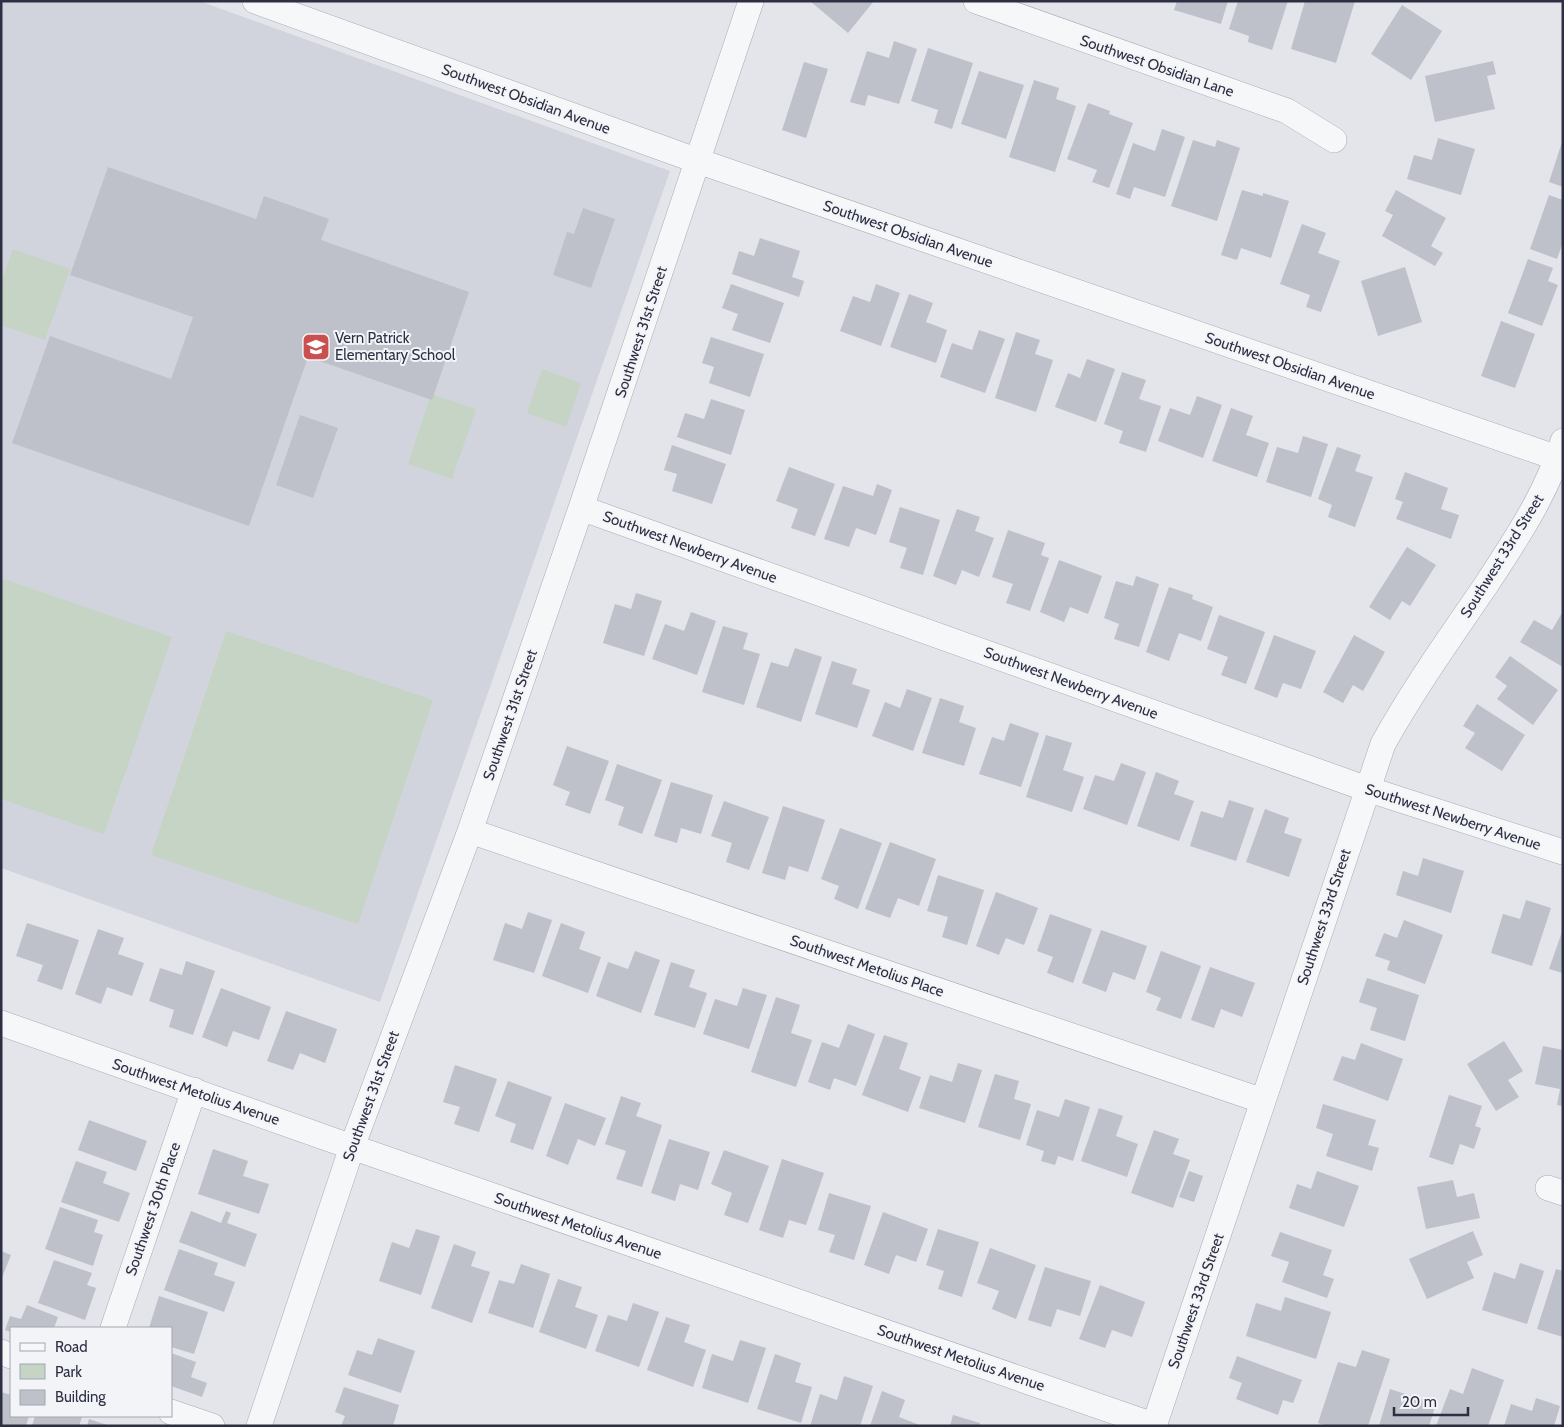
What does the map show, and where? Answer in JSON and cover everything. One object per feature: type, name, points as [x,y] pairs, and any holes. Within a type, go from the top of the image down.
[{"type":"street","name":"Southwest Obsidian Avenue","points":[[255,1],[698,161],[1561,453]]},
{"type":"street","name":"Southwest 31st Street","points":[[259,1426],[352,1147],[470,831],[582,508],[751,1]]},
{"type":"street","name":"Southwest Obsidian Lane","points":[[976,1],[1287,111],[1334,140]]},
{"type":"street","name":"Southwest 33rd Street","points":[[1155,1425],[1383,744],[1402,709],[1514,542],[1538,501],[1561,453]]},
{"type":"street","name":"Southwest Newberry Avenue","points":[[582,508],[1367,789],[1563,852]]},
{"type":"street","name":"Southwest Metolius Place","points":[[470,831],[1263,1101]]},
{"type":"street","name":"Southwest Metolius Avenue","points":[[1,1023],[352,1147],[1155,1425]]},
{"type":"street","name":"Southwest 30th Place","points":[[113,1327],[194,1090]]},
{"type":"street","points":[[172,1412],[212,1426]]},
{"type":"shaded area","points":[[1,1],[199,1],[670,171],[380,1002],[1,868]]},
{"type":"green space","points":[[13,249],[70,269],[45,340],[1,325],[1,282]]},
{"type":"green space","points":[[542,369],[581,383],[566,427],[527,413]]},
{"type":"green space","points":[[431,394],[476,409],[452,479],[408,464]]},
{"type":"green space","points":[[1,578],[172,637],[104,834],[1,799]]},
{"type":"green space","points":[[226,631],[433,700],[358,924],[151,855]]},
{"type":"building","points":[[810,1],[874,1],[848,33]]},
{"type":"building","points":[[1177,1],[1228,1],[1221,24],[1174,10]]},
{"type":"building","points":[[1238,1],[1288,1],[1272,50],[1248,42],[1249,36],[1229,29]]},
{"type":"building","points":[[1305,1],[1355,1],[1336,63],[1291,49]]},
{"type":"building","points":[[1402,5],[1442,31],[1411,80],[1371,54]]},
{"type":"building","points":[[894,41],[917,49],[899,104],[868,95],[865,106],[850,102],[867,51],[889,58]]},
{"type":"building","points":[[928,48],[973,63],[952,129],[934,123],[938,110],[911,101]]},
{"type":"building","points":[[1493,61],[1496,74],[1487,76],[1495,109],[1435,122],[1425,76]]},
{"type":"building","points":[[804,62],[828,69],[806,138],[782,130]]},
{"type":"building","points":[[979,71],[1024,85],[1006,139],[961,124]]},
{"type":"building","points":[[1034,80],[1059,88],[1056,99],[1076,106],[1055,172],[1009,157]]},
{"type":"building","points":[[1088,103],[1110,111],[1109,114],[1133,123],[1109,188],[1092,182],[1097,170],[1067,159]]},
{"type":"building","points":[[1162,129],[1185,137],[1165,197],[1134,187],[1130,199],[1116,194],[1133,143],[1155,151]]},
{"type":"building","points":[[1438,138],[1475,149],[1461,195],[1407,179],[1414,155],[1432,160]]},
{"type":"building","points":[[1193,140],[1215,147],[1217,140],[1240,148],[1217,221],[1171,206]]},
{"type":"building","points":[[1563,142],[1563,187],[1549,182]]},
{"type":"building","name":"Vern Patrick Elementary School","points":[[108,167],[256,219],[264,196],[329,219],[321,240],[469,292],[432,400],[308,357],[249,526],[12,443],[50,336],[171,379],[193,317],[70,275]]},
{"type":"building","points":[[1242,190],[1263,196],[1263,193],[1289,201],[1271,258],[1241,248],[1237,260],[1221,255]]},
{"type":"building","points":[[1396,190],[1446,218],[1431,246],[1443,253],[1435,266],[1382,236],[1393,215],[1385,211]]},
{"type":"building","points":[[1549,195],[1563,200],[1563,246],[1557,259],[1530,249]]},
{"type":"building","points":[[583,208],[615,219],[591,288],[553,275],[567,232],[574,234]]},
{"type":"building","points":[[1302,224],[1326,233],[1318,253],[1340,261],[1321,312],[1306,307],[1310,295],[1280,284]]},
{"type":"building","points":[[760,238],[800,251],[792,277],[804,281],[799,297],[732,274],[739,251],[754,256]]},
{"type":"building","points":[[1528,259],[1553,268],[1548,281],[1558,285],[1542,326],[1508,313]]},
{"type":"building","points":[[1405,267],[1422,322],[1378,336],[1361,281]]},
{"type":"building","points":[[731,284],[784,303],[770,343],[732,330],[738,314],[722,308]]},
{"type":"building","points":[[876,284],[900,293],[881,346],[840,331],[853,296],[870,302]]},
{"type":"building","points":[[909,294],[933,303],[926,322],[947,330],[936,363],[890,347]]},
{"type":"building","points":[[1501,321],[1535,334],[1515,388],[1481,376]]},
{"type":"building","points":[[979,330],[1005,339],[985,393],[940,377],[952,343],[972,350]]},
{"type":"building","points":[[1016,332],[1040,340],[1035,354],[1053,360],[1036,412],[995,398]]},
{"type":"building","points":[[711,337],[764,354],[750,397],[709,383],[714,367],[702,363]]},
{"type":"building","points":[[1087,359],[1115,369],[1096,422],[1055,407],[1068,373],[1080,378]]},
{"type":"building","points":[[1122,372],[1146,380],[1139,399],[1161,406],[1146,452],[1119,443],[1123,431],[1104,424]]},
{"type":"building","points":[[1197,396],[1222,405],[1203,458],[1158,441],[1170,408],[1190,415]]},
{"type":"building","points":[[711,399],[745,410],[731,455],[677,437],[685,413],[704,419]]},
{"type":"building","points":[[1231,408],[1253,416],[1246,435],[1269,443],[1257,477],[1212,461]]},
{"type":"building","points":[[300,415],[338,428],[313,498],[276,485]]},
{"type":"building","points":[[1303,436],[1328,444],[1311,497],[1266,482],[1277,447],[1298,453]]},
{"type":"building","points":[[672,445],[726,464],[712,504],[672,491],[677,474],[664,470]]},
{"type":"building","points":[[1337,447],[1361,455],[1355,471],[1373,477],[1355,527],[1328,517],[1332,505],[1318,499]]},
{"type":"building","points":[[789,467],[835,484],[815,536],[791,528],[798,509],[776,501]]},
{"type":"building","points":[[1405,472],[1448,488],[1441,509],[1459,515],[1451,539],[1396,519],[1403,502],[1395,499]]},
{"type":"building","points":[[877,484],[892,490],[876,535],[856,528],[849,547],[824,539],[843,486],[873,496]]},
{"type":"building","points":[[900,507],[940,520],[923,575],[900,568],[907,548],[889,542]]},
{"type":"building","points":[[957,509],[980,517],[975,531],[994,538],[979,577],[962,570],[956,585],[933,576]]},
{"type":"building","points":[[1008,530],[1045,543],[1041,555],[1049,558],[1030,611],[1006,603],[1013,584],[992,577]]},
{"type":"building","points":[[1407,547],[1436,565],[1410,606],[1402,601],[1390,620],[1369,607]]},
{"type":"building","points":[[1059,560],[1102,576],[1088,614],[1070,607],[1064,622],[1040,612]]},
{"type":"building","points":[[1136,576],[1159,584],[1139,647],[1114,639],[1119,624],[1104,618],[1116,581],[1133,586]]},
{"type":"building","points":[[1169,587],[1193,595],[1192,599],[1213,607],[1201,641],[1179,633],[1169,661],[1146,652]]},
{"type":"building","points":[[636,593],[662,601],[644,656],[603,643],[615,604],[631,609]]},
{"type":"building","points":[[1563,611],[1563,667],[1520,642],[1534,620],[1552,630]]},
{"type":"building","points":[[691,612],[716,621],[697,675],[652,659],[665,624],[684,631]]},
{"type":"building","points":[[1219,615],[1265,632],[1246,684],[1221,675],[1228,657],[1207,649]]},
{"type":"building","points":[[723,626],[748,633],[743,649],[760,654],[744,705],[702,692]]},
{"type":"building","points":[[1274,635],[1316,651],[1301,689],[1283,683],[1277,698],[1254,689]]},
{"type":"building","points":[[1354,635],[1385,652],[1363,691],[1353,685],[1343,703],[1323,692]]},
{"type":"building","points":[[795,648],[822,657],[801,722],[756,707],[771,662],[788,667]]},
{"type":"building","points":[[1510,656],[1558,690],[1533,725],[1497,699],[1507,686],[1495,677]]},
{"type":"building","points":[[832,661],[857,669],[852,684],[870,690],[857,728],[815,714]]},
{"type":"building","points":[[907,689],[932,698],[913,751],[872,736],[885,702],[900,708]]},
{"type":"building","points":[[940,698],[964,706],[959,722],[976,728],[964,766],[922,753]]},
{"type":"building","points":[[1477,704],[1525,735],[1502,771],[1465,748],[1475,733],[1463,726]]},
{"type":"building","points":[[1010,723],[1039,733],[1021,787],[979,774],[992,737],[1004,741]]},
{"type":"building","points":[[1046,735],[1072,743],[1063,770],[1084,777],[1072,812],[1026,797]]},
{"type":"building","points":[[567,746],[609,761],[590,814],[565,805],[570,792],[553,785]]},
{"type":"building","points":[[1121,763],[1146,772],[1127,825],[1083,809],[1095,775],[1114,781]]},
{"type":"building","points":[[617,764],[662,780],[642,834],[618,825],[624,807],[605,800]]},
{"type":"building","points":[[1156,772],[1179,781],[1174,794],[1194,801],[1179,841],[1137,826]]},
{"type":"building","points":[[671,782],[713,795],[701,834],[681,828],[677,843],[654,836]]},
{"type":"building","points":[[1229,800],[1254,808],[1236,861],[1190,846],[1201,811],[1223,818]]},
{"type":"building","points":[[724,801],[769,817],[749,870],[726,862],[732,843],[711,836]]},
{"type":"building","points":[[783,806],[825,820],[808,872],[789,866],[785,880],[762,873]]},
{"type":"building","points":[[1265,809],[1289,818],[1284,833],[1302,839],[1289,877],[1246,862]]},
{"type":"building","points":[[840,828],[882,843],[858,909],[834,899],[839,886],[821,879]]},
{"type":"building","points":[[890,842],[936,859],[919,906],[898,898],[890,918],[865,909]]},
{"type":"building","points":[[1423,858],[1464,871],[1451,913],[1396,895],[1403,871],[1418,876]]},
{"type":"building","points":[[938,875],[984,890],[967,945],[942,937],[948,917],[927,911]]},
{"type":"building","points":[[996,892],[1038,908],[1024,945],[1006,938],[999,955],[976,946]]},
{"type":"building","points":[[1526,900],[1551,908],[1532,966],[1491,953],[1503,914],[1520,919]]},
{"type":"building","points":[[528,912],[552,920],[534,973],[493,960],[505,923],[522,929]]},
{"type":"building","points":[[1050,914],[1092,929],[1073,983],[1047,973],[1053,957],[1037,951]]},
{"type":"building","points":[[1404,920],[1443,935],[1425,984],[1387,970],[1390,961],[1375,956],[1384,933],[1397,938]]},
{"type":"building","points":[[27,923],[79,940],[62,990],[37,981],[43,965],[16,956]]},
{"type":"building","points":[[561,923],[585,932],[579,949],[601,957],[588,993],[542,976]]},
{"type":"building","points":[[98,929],[124,938],[118,954],[144,963],[132,996],[107,987],[101,1004],[75,994]]},
{"type":"building","points":[[1563,929],[1563,973],[1549,969]]},
{"type":"building","points":[[1101,930],[1147,946],[1135,980],[1113,972],[1106,992],[1082,983]]},
{"type":"building","points":[[635,951],[660,960],[641,1013],[596,996],[608,962],[628,969]]},
{"type":"building","points":[[1161,951],[1201,966],[1181,1019],[1156,1010],[1161,998],[1146,992]]},
{"type":"building","points":[[186,961],[215,971],[193,1035],[169,1027],[174,1010],[149,1001],[160,968],[182,975]]},
{"type":"building","points":[[671,962],[695,970],[689,987],[707,993],[695,1028],[654,1015]]},
{"type":"building","points":[[1210,967],[1255,983],[1242,1017],[1221,1009],[1214,1028],[1191,1020]]},
{"type":"building","points":[[1367,978],[1419,995],[1405,1041],[1370,1030],[1377,1008],[1359,1002]]},
{"type":"building","points":[[221,988],[271,1007],[259,1040],[233,1031],[227,1047],[202,1037]]},
{"type":"building","points":[[743,988],[767,995],[749,1049],[703,1034],[715,999],[737,1006]]},
{"type":"building","points":[[776,997],[800,1005],[791,1033],[812,1040],[796,1087],[751,1072]]},
{"type":"building","points":[[286,1011],[337,1029],[325,1063],[300,1053],[293,1070],[267,1061]]},
{"type":"building","points":[[848,1024],[875,1034],[856,1086],[834,1078],[830,1090],[808,1082],[822,1042],[839,1048]]},
{"type":"building","points":[[884,1035],[908,1043],[899,1069],[921,1077],[908,1112],[862,1095]]},
{"type":"building","points":[[1504,1041],[1523,1071],[1508,1080],[1519,1097],[1496,1111],[1467,1064]]},
{"type":"building","points":[[1361,1043],[1403,1059],[1388,1101],[1333,1080],[1342,1056],[1355,1060]]},
{"type":"building","points":[[1543,1046],[1563,1050],[1563,1106],[1557,1105],[1560,1089],[1535,1084]]},
{"type":"building","points":[[958,1063],[982,1070],[965,1123],[919,1108],[930,1075],[952,1082]]},
{"type":"building","points":[[455,1065],[497,1079],[479,1132],[454,1124],[460,1107],[443,1102]]},
{"type":"building","points":[[995,1074],[1019,1081],[1014,1099],[1031,1104],[1020,1140],[978,1127]]},
{"type":"building","points":[[508,1081],[552,1097],[533,1150],[510,1142],[516,1124],[495,1116]]},
{"type":"building","points":[[1449,1095],[1482,1106],[1475,1126],[1481,1128],[1474,1149],[1460,1144],[1453,1165],[1429,1157]]},
{"type":"building","points":[[621,1096],[641,1103],[636,1116],[662,1125],[642,1187],[616,1179],[626,1151],[605,1144]]},
{"type":"building","points":[[1065,1099],[1090,1107],[1073,1161],[1058,1156],[1055,1165],[1041,1161],[1044,1151],[1026,1145],[1037,1110],[1059,1117]]},
{"type":"building","points":[[565,1103],[606,1118],[595,1146],[578,1139],[568,1165],[546,1156]]},
{"type":"building","points":[[1323,1104],[1376,1120],[1368,1145],[1379,1148],[1372,1171],[1326,1156],[1333,1134],[1316,1128]]},
{"type":"building","points":[[1099,1108],[1123,1116],[1116,1136],[1138,1144],[1127,1177],[1081,1161]]},
{"type":"building","points":[[89,1120],[147,1141],[136,1171],[78,1150]]},
{"type":"building","points":[[1154,1130],[1179,1139],[1173,1154],[1190,1160],[1173,1208],[1131,1193]]},
{"type":"building","points":[[669,1139],[710,1152],[698,1190],[680,1184],[675,1201],[651,1193]]},
{"type":"building","points":[[213,1149],[248,1161],[243,1176],[269,1184],[259,1214],[198,1194]]},
{"type":"building","points":[[724,1150],[769,1166],[748,1223],[724,1215],[732,1193],[711,1184]]},
{"type":"building","points":[[782,1159],[824,1173],[806,1225],[789,1220],[783,1238],[759,1230]]},
{"type":"building","points":[[76,1161],[107,1172],[103,1183],[130,1193],[119,1222],[61,1202]]},
{"type":"building","points":[[1189,1171],[1203,1176],[1194,1202],[1179,1197]]},
{"type":"building","points":[[1317,1171],[1359,1186],[1344,1227],[1289,1208],[1297,1184],[1311,1189]]},
{"type":"building","points":[[1453,1180],[1457,1197],[1474,1193],[1480,1218],[1426,1229],[1417,1187]]},
{"type":"building","points":[[829,1193],[871,1206],[854,1260],[829,1252],[835,1235],[818,1230]]},
{"type":"building","points":[[60,1207],[98,1220],[94,1232],[103,1235],[93,1266],[45,1249]]},
{"type":"building","points":[[191,1211],[221,1223],[226,1211],[231,1213],[227,1223],[257,1234],[245,1267],[179,1242]]},
{"type":"building","points":[[883,1212],[928,1229],[916,1262],[896,1255],[889,1274],[864,1265]]},
{"type":"building","points":[[416,1229],[440,1236],[421,1295],[379,1281],[392,1242],[409,1248]]},
{"type":"building","points":[[938,1229],[979,1242],[962,1297],[938,1289],[944,1271],[926,1265]]},
{"type":"building","points":[[1473,1231],[1483,1255],[1467,1262],[1474,1278],[1427,1299],[1409,1259]]},
{"type":"building","points":[[1280,1232],[1332,1250],[1323,1275],[1334,1279],[1327,1298],[1282,1282],[1289,1262],[1271,1256]]},
{"type":"building","points":[[454,1244],[476,1252],[471,1266],[490,1272],[472,1323],[431,1308]]},
{"type":"building","points":[[990,1248],[1036,1265],[1016,1319],[992,1309],[999,1291],[977,1283]]},
{"type":"building","points":[[179,1249],[218,1263],[214,1275],[235,1282],[224,1312],[164,1290]]},
{"type":"building","points":[[1,1251],[11,1255],[1,1280]]},
{"type":"building","points":[[54,1260],[92,1273],[87,1285],[96,1288],[85,1320],[38,1303]]},
{"type":"building","points":[[1520,1263],[1544,1271],[1527,1324],[1482,1310],[1494,1272],[1515,1279]]},
{"type":"building","points":[[521,1264],[550,1274],[533,1328],[488,1313],[499,1280],[514,1284]]},
{"type":"building","points":[[1045,1267],[1091,1281],[1080,1316],[1057,1309],[1051,1327],[1028,1320]]},
{"type":"building","points":[[1556,1269],[1563,1271],[1563,1337],[1537,1329]]},
{"type":"building","points":[[558,1279],[582,1287],[575,1307],[598,1315],[586,1349],[539,1332]]},
{"type":"building","points":[[1100,1285],[1145,1302],[1132,1337],[1112,1330],[1105,1348],[1079,1339]]},
{"type":"building","points":[[159,1296],[208,1312],[194,1354],[172,1347],[172,1327],[149,1327]]},
{"type":"building","points":[[1285,1297],[1331,1312],[1316,1359],[1246,1336],[1256,1303],[1281,1311]]},
{"type":"building","points":[[633,1303],[659,1312],[639,1367],[595,1351],[608,1315],[627,1321]]},
{"type":"building","points":[[27,1305],[58,1317],[54,1327],[10,1327],[10,1332],[5,1330],[10,1316],[21,1319]]},
{"type":"building","points":[[666,1317],[690,1325],[684,1342],[706,1350],[693,1387],[647,1370]]},
{"type":"building","points":[[378,1338],[415,1351],[401,1393],[348,1375],[357,1350],[372,1355]]},
{"type":"building","points":[[740,1340],[766,1348],[748,1403],[702,1388],[712,1354],[733,1361]]},
{"type":"building","points":[[1362,1350],[1390,1359],[1368,1426],[1328,1426],[1318,1423],[1338,1362],[1356,1367]]},
{"type":"building","points":[[172,1353],[196,1362],[191,1377],[207,1383],[202,1397],[172,1386]]},
{"type":"building","points":[[775,1354],[801,1363],[795,1382],[812,1387],[801,1423],[757,1409]]},
{"type":"building","points":[[1237,1356],[1302,1380],[1293,1403],[1283,1400],[1278,1415],[1236,1399],[1242,1383],[1229,1378]]},
{"type":"building","points":[[1472,1368],[1504,1380],[1488,1426],[1436,1426],[1450,1389],[1463,1394]]},
{"type":"building","points":[[844,1376],[873,1386],[860,1426],[810,1426],[820,1394],[837,1400]]},
{"type":"building","points":[[344,1387],[399,1405],[393,1426],[341,1426],[345,1416],[335,1412]]},
{"type":"building","points":[[1390,1389],[1436,1404],[1429,1426],[1379,1426]]},
{"type":"building","points":[[882,1391],[905,1400],[899,1417],[922,1426],[870,1426]]},
{"type":"building","points":[[1,1392],[10,1395],[10,1417],[29,1417],[26,1426],[1,1426]]},
{"type":"building","points":[[1536,1398],[1560,1406],[1554,1426],[1504,1426],[1511,1404],[1532,1411]]},
{"type":"building","points":[[953,1415],[980,1423],[979,1426],[950,1426]]},
{"type":"building","points":[[35,1417],[82,1417],[79,1426],[32,1426]]},
{"type":"building","points":[[89,1419],[107,1425],[87,1426]]},
{"type":"place","name":"Vern Patrick Elementary School","points":[[316,347]]}]
